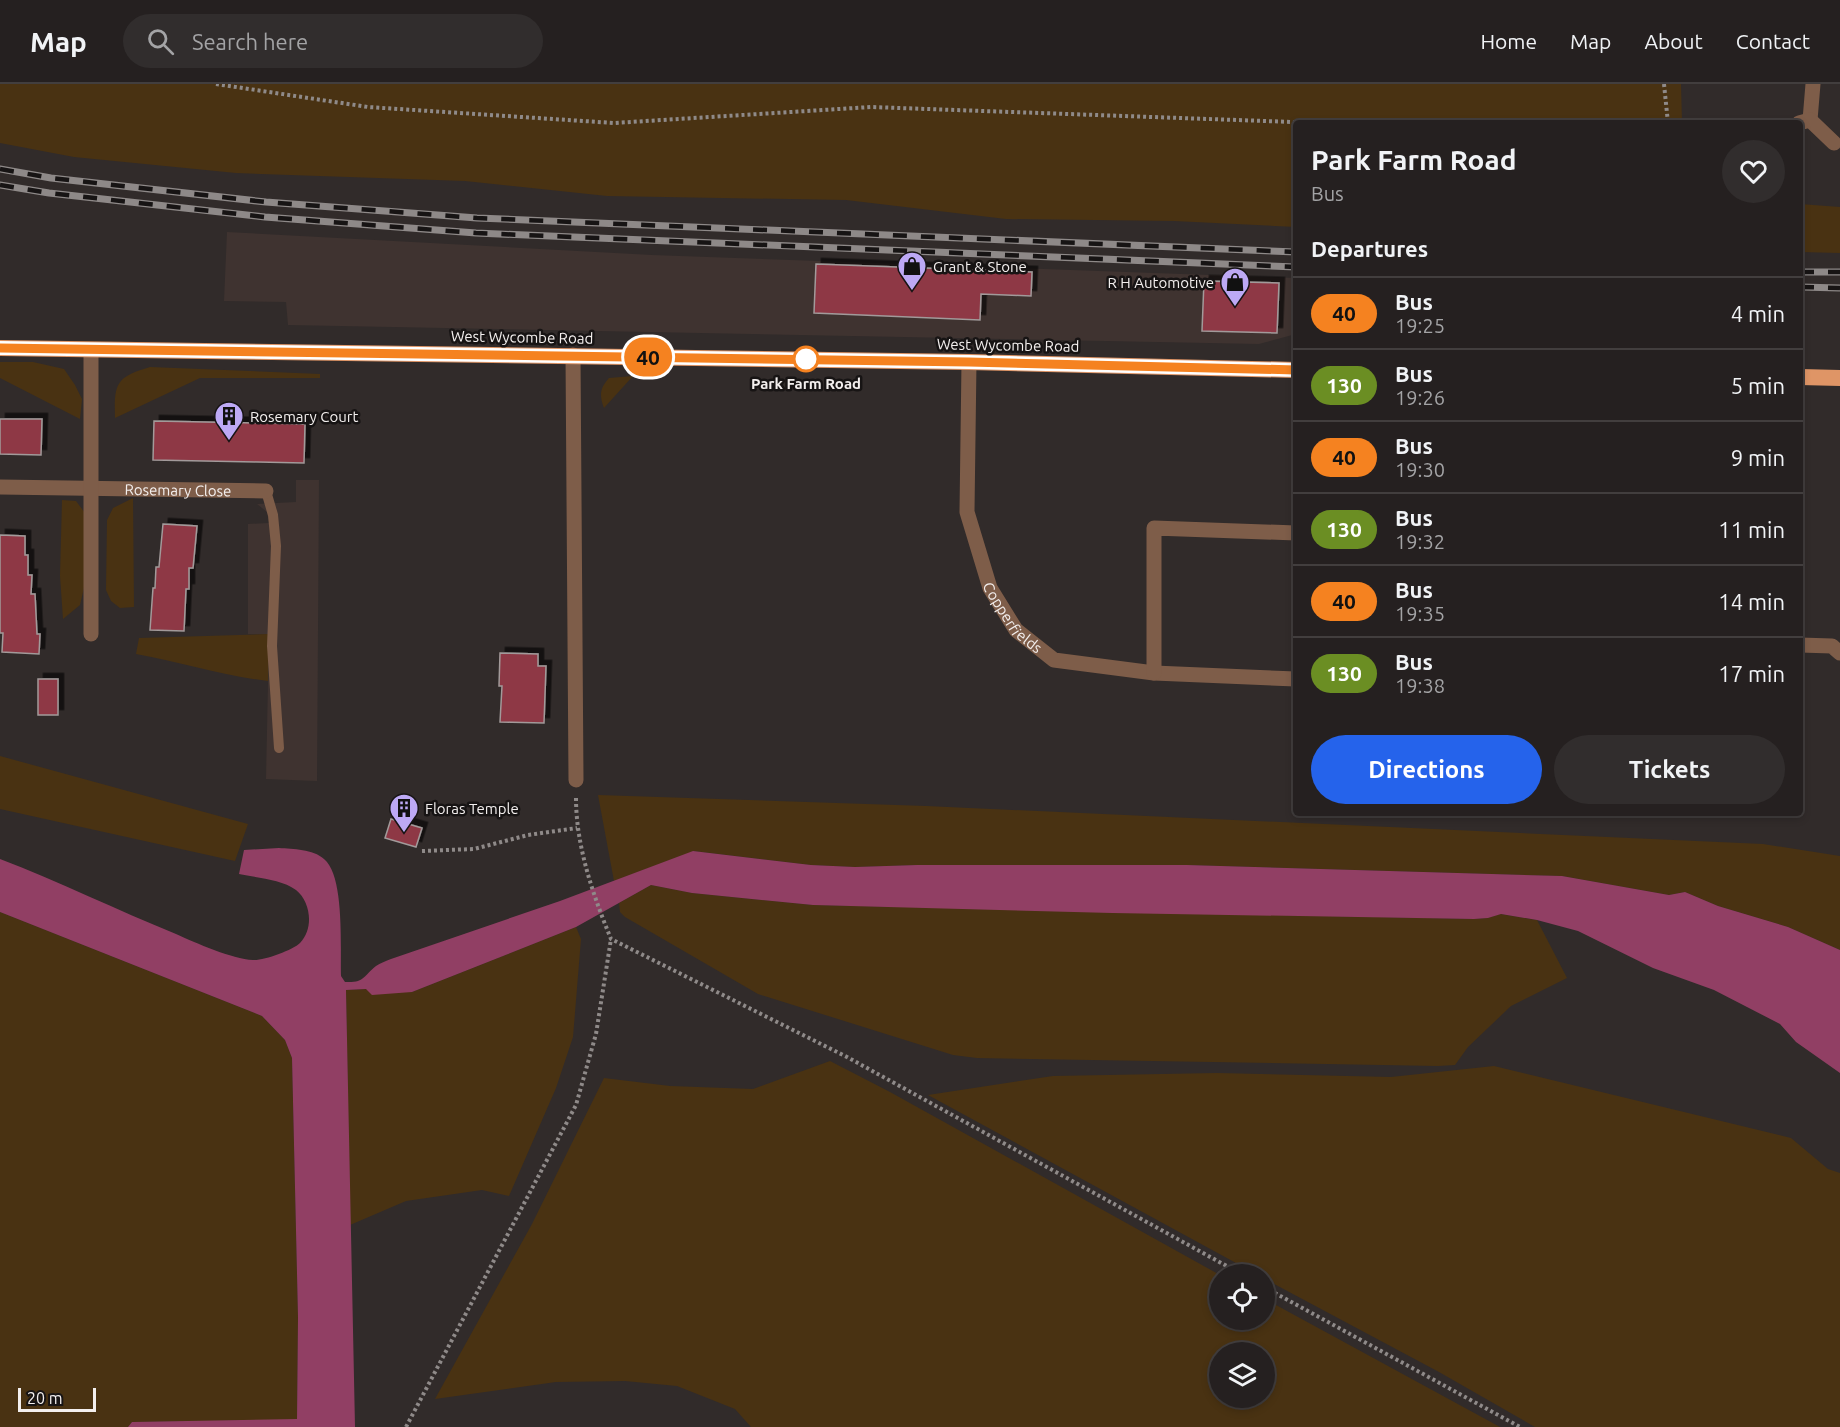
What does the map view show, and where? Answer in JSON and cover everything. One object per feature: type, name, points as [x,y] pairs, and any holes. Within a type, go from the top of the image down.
[{"type":"highway","name":"West Wycombe Road","points":[[0,348],[573,355],[1293,370]]},
{"type":"highway","points":[[1803,377],[1840,378]]},
{"type":"street","points":[[1813,84],[1804,122],[1834,143]]},
{"type":"street","points":[[91,350],[91,634]]},
{"type":"street","points":[[573,355],[576,780]]},
{"type":"street","name":"Copperfields","points":[[969,362],[968,512],[990,588],[1016,630],[1054,660],[1154,673],[1293,679]]},
{"type":"street","name":"Rosemary Close","points":[[0,487],[266,491]]},
{"type":"street","points":[[1154,673],[1154,528],[1293,533]]},
{"type":"street","points":[[1803,645],[1832,646],[1840,653]]},
{"type":"lane","points":[[266,491],[273,515],[276,546],[272,646],[279,748]]},
{"type":"path","points":[[216,84],[368,107],[614,123],[871,107],[1293,122]]},
{"type":"path","points":[[1664,84],[1668,120]]},
{"type":"path","points":[[406,1427],[576,1105],[596,1034],[611,939],[588,874],[577,828],[576,780]]},
{"type":"path","points":[[422,851],[474,849],[528,835],[577,828]]},
{"type":"path","points":[[611,939],[847,1057],[1223,1264]]},
{"type":"path","points":[[1275,1293],[1520,1427]]},
{"type":"shaded area","points":[[0,84],[1681,84],[1682,120],[1293,120],[1293,227],[1174,221],[1006,219],[846,200],[607,196],[465,181],[236,173],[74,157],[0,143]]},
{"type":"shaded area","points":[[1803,204],[1840,207],[1840,253],[1803,252]]},
{"type":"shaded area","points":[[227,232],[652,255],[1293,278],[1293,335],[1259,344],[288,325],[286,302],[224,301]]},
{"type":"shaded area","points":[[0,362],[33,362],[64,369],[82,399],[80,419],[0,378]]},
{"type":"shaded area","points":[[150,367],[320,374],[320,378],[200,378],[115,418],[115,397],[119,383],[130,374]]},
{"type":"shaded area","points":[[633,376],[604,408],[601,392],[609,378]]},
{"type":"shaded area","points":[[296,480],[319,480],[317,781],[266,779],[269,634],[248,634],[248,524],[269,523],[267,512],[257,504],[296,502]]},
{"type":"shaded area","points":[[133,498],[134,607],[120,608],[111,601],[106,590],[107,520],[113,508]]},
{"type":"shaded area","points":[[62,500],[76,501],[85,513],[86,579],[80,605],[63,619],[60,576]]},
{"type":"shaded area","points":[[269,634],[268,681],[136,654],[139,638]]},
{"type":"shaded area","points":[[0,756],[248,824],[235,861],[0,809]]},
{"type":"shaded area","points":[[598,795],[926,806],[1763,844],[1840,856],[1840,950],[1788,927],[1718,906],[1685,892],[1669,895],[1562,876],[1187,865],[855,867],[811,865],[694,851],[614,881]]},
{"type":"shaded area","points":[[279,848],[314,853],[324,859],[331,868],[338,896],[341,976],[345,982],[360,980],[376,966],[391,959],[560,901],[693,851],[811,865],[855,867],[1187,865],[1562,876],[1669,895],[1685,892],[1718,906],[1788,927],[1840,950],[1840,1073],[1796,1042],[1780,1024],[1714,990],[1653,968],[1578,931],[1537,920],[1501,914],[1474,919],[813,905],[692,893],[651,885],[576,927],[412,992],[372,995],[366,989],[346,990],[355,1427],[128,1427],[132,1422],[297,1419],[298,1317],[292,1058],[285,1040],[262,1016],[0,912],[0,859],[204,946],[235,957],[258,960],[296,946],[304,937],[309,923],[308,908],[296,890],[276,881],[239,874],[244,850]]},
{"type":"shaded area","points":[[651,885],[692,893],[813,905],[1474,919],[1500,914],[1537,920],[1567,978],[1511,1006],[1468,1047],[1455,1065],[977,1058],[953,1055],[758,994],[620,912],[619,903]]},
{"type":"shaded area","points":[[0,912],[262,1016],[285,1040],[292,1058],[298,1317],[297,1420],[132,1422],[128,1427],[0,1427]]},
{"type":"shaded area","points":[[576,927],[581,939],[573,1037],[556,1088],[509,1196],[482,1190],[406,1201],[350,1225],[346,990],[412,992]]},
{"type":"shaded area","points":[[830,1061],[1209,1269],[1209,1330],[1275,1330],[1275,1304],[1500,1427],[751,1427],[735,1409],[677,1386],[625,1381],[556,1382],[435,1399],[532,1224],[604,1078],[670,1086],[753,1089]]},
{"type":"shaded area","points":[[1494,1066],[1791,1138],[1828,1169],[1840,1173],[1840,1427],[1535,1427],[1439,1372],[1275,1284],[1275,1264],[1238,1264],[928,1095],[1053,1076],[1217,1073],[1391,1077]]},
{"type":"building","points":[[816,264],[1032,272],[1031,296],[981,294],[980,320],[814,313]]},
{"type":"building","points":[[1204,281],[1279,283],[1277,333],[1202,331]]},
{"type":"building","points":[[0,419],[42,419],[41,455],[0,454]]},
{"type":"building","name":"Rosemary Court","points":[[154,421],[305,424],[304,463],[153,460]]},
{"type":"building","points":[[163,524],[197,526],[193,568],[189,568],[189,589],[186,589],[184,631],[150,630],[153,588],[155,588],[156,567],[159,567]]},
{"type":"building","points":[[0,535],[25,536],[28,575],[32,575],[31,594],[35,594],[37,634],[40,634],[39,654],[2,652]]},
{"type":"building","points":[[500,653],[538,654],[538,666],[546,666],[544,723],[500,722],[502,686],[499,686]]},
{"type":"building","points":[[38,679],[58,679],[58,715],[38,715]]},
{"type":"building","name":"Floras Temple","points":[[391,819],[422,828],[416,847],[385,838]]},
{"type":"railway","points":[[0,169],[51,178],[266,202],[477,218],[1293,252]]},
{"type":"railway","points":[[0,185],[49,193],[265,217],[476,233],[1293,267]]},
{"type":"railway","points":[[1803,272],[1840,272]]},
{"type":"railway","points":[[1803,287],[1840,288]]},
{"type":"bus line","name":"40","points":[[0,348],[573,355],[1293,370]]},
{"type":"place","name":"Grant & Stone","points":[[912,292]]},
{"type":"place","name":"R H Automotive","points":[[1235,308]]},
{"type":"place","name":"Park Farm Road","points":[[806,359]]},
{"type":"place","name":"Rosemary Court","points":[[229,442]]},
{"type":"place","name":"Floras Temple","points":[[404,834]]}]
